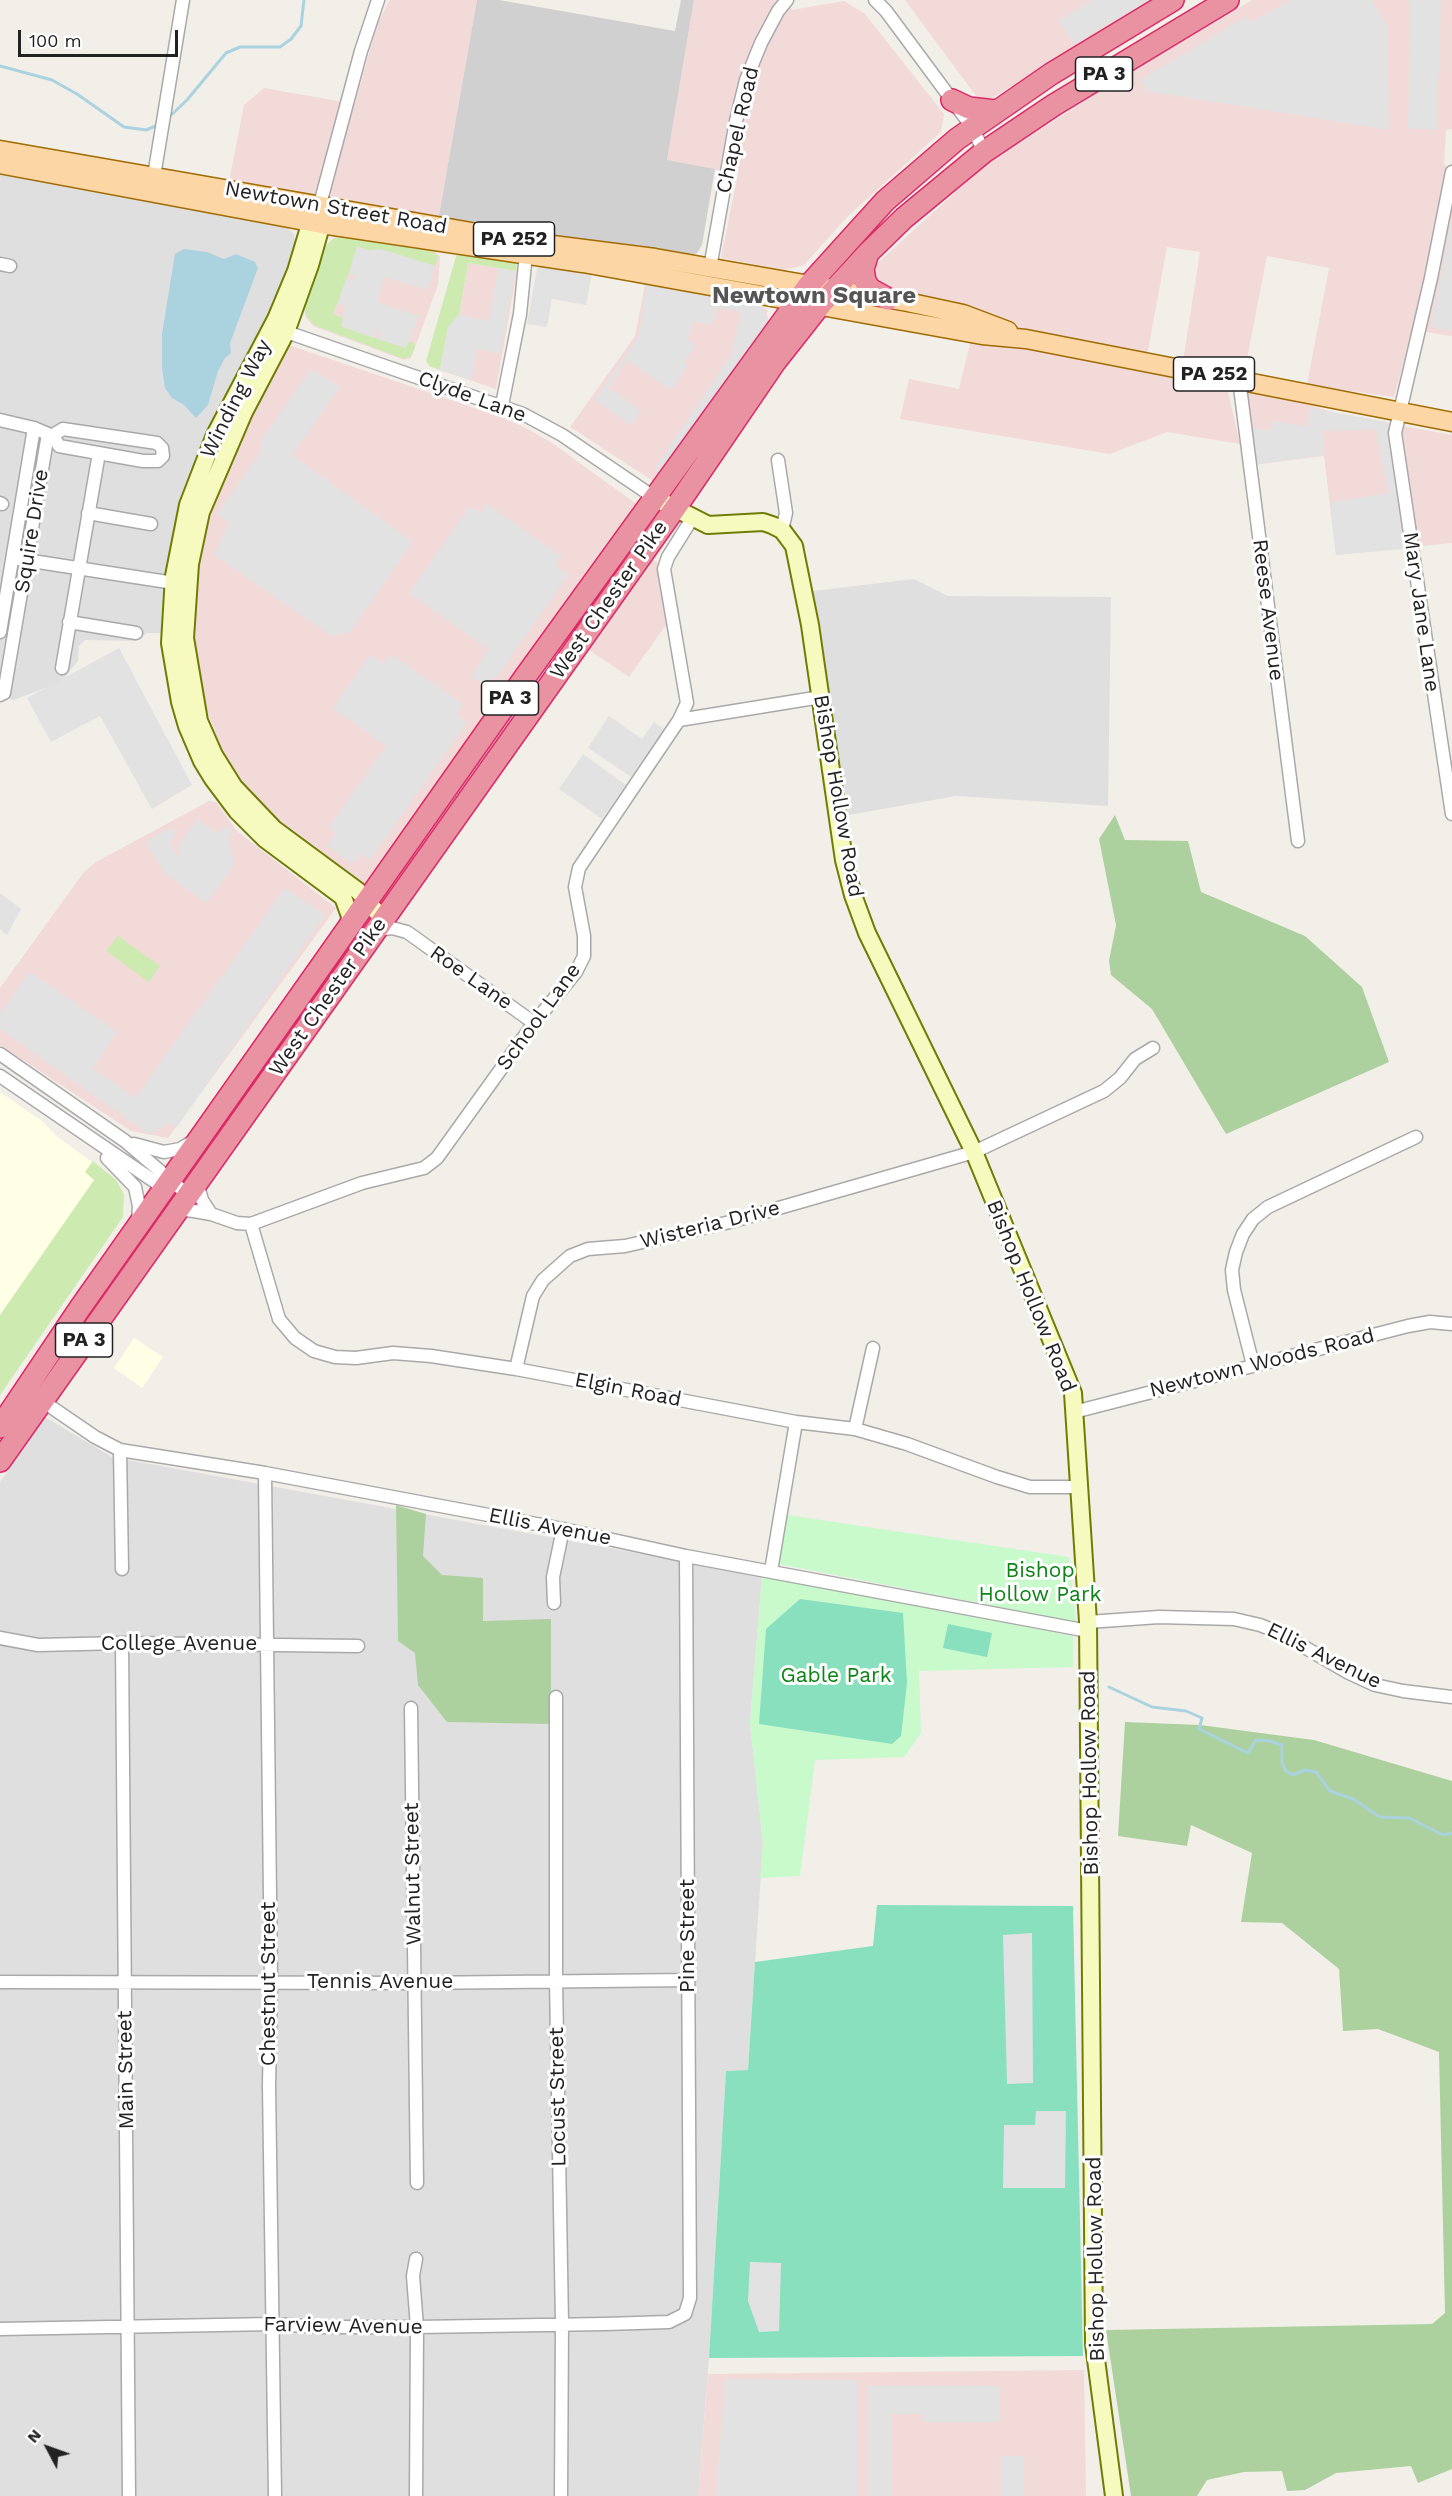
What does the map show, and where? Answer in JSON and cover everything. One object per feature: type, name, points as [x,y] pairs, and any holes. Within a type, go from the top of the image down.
[{"type":"highway","name":"West Chester Pike","points":[[0,1461],[34,1396],[132,1233],[367,900],[803,293],[885,201],[972,127],[1173,0]]},
{"type":"highway","name":"West Chester Pike","points":[[0,1427],[34,1396],[173,1217],[378,926],[684,513],[776,362],[820,305],[868,253],[923,201],[984,152],[1054,105],[1227,0]]},
{"type":"highway","points":[[952,100],[969,108],[994,111]]},
{"type":"highway","points":[[868,253],[863,269],[865,281],[870,289],[888,299]]},
{"type":"main road","name":"Newtown Street Road","points":[[0,150],[316,222],[803,293],[834,289],[963,314],[1026,339]]},
{"type":"main road","name":"Newtown Street Road","points":[[0,164],[320,204],[529,242],[617,252],[710,268],[803,293],[820,305],[982,335],[1026,339]]},
{"type":"main road","name":"PA 252","points":[[1026,339],[1452,422]]},
{"type":"street","points":[[153,184],[183,0]]},
{"type":"street","name":"Winding Way","points":[[378,0],[361,51],[316,222],[296,271],[279,330],[201,512],[190,564],[185,638],[199,721],[214,755],[234,787],[274,830],[358,891],[367,900],[378,926]]},
{"type":"street","name":"Chapel Road","points":[[710,268],[736,121],[746,80],[765,34],[788,0]]},
{"type":"street","points":[[875,0],[886,11],[972,127],[984,152]]},
{"type":"street","name":"Mary Jane Lane","points":[[1452,172],[1431,278],[1395,433],[1452,814]]},
{"type":"street","points":[[502,405],[520,314],[526,254]]},
{"type":"street","name":"Winding Way","points":[[279,330],[211,445],[188,505],[174,583],[170,643],[178,692],[187,726],[202,761],[224,795],[251,826],[281,852],[343,897],[350,916],[349,927]]},
{"type":"street","name":"Clyde Lane","points":[[279,330],[523,414],[562,435],[655,498]]},
{"type":"street","name":"Reese Avenue","points":[[1239,379],[1298,841]]},
{"type":"street","points":[[0,420],[34,428]]},
{"type":"street","name":"Squire Drive","points":[[0,632],[1,609],[34,428],[48,435],[4,693],[0,695]]},
{"type":"street","points":[[63,429],[157,443],[162,448],[163,456],[158,461],[143,461],[99,453],[59,446],[53,435],[63,429]]},
{"type":"street","points":[[62,668],[99,453]]},
{"type":"street","points":[[655,498],[708,525],[763,522],[782,530],[786,513],[778,460]]},
{"type":"street","points":[[88,513],[151,524]]},
{"type":"street","points":[[679,720],[687,704],[664,569],[684,513]]},
{"type":"street","name":"Bishop Hollow Road","points":[[782,530],[794,546],[800,569],[844,860],[853,895],[867,933],[974,1152],[1073,1393],[1088,1627],[1095,2344],[1114,2496]]},
{"type":"street","points":[[12,558],[174,583]]},
{"type":"street","points":[[1,609],[18,612]]},
{"type":"street","points":[[69,622],[136,633]]},
{"type":"street","points":[[679,720],[820,697]]},
{"type":"street","name":"School Lane","points":[[251,1224],[362,1183],[424,1168],[437,1158],[534,1023],[576,972],[584,956],[584,936],[575,887],[579,868],[679,720]]},
{"type":"street","name":"Roe Lane","points":[[397,900],[399,919],[407,932]]},
{"type":"street","name":"Roe Lane","points":[[378,926],[407,932],[534,1023]]},
{"type":"street","name":"Wisteria Drive","points":[[516,1369],[533,1296],[543,1280],[570,1256],[588,1250],[625,1246],[730,1222],[974,1152],[1104,1091],[1120,1078],[1135,1059],[1153,1048]]},
{"type":"street","points":[[0,1054],[125,1141],[167,1185]]},
{"type":"street","points":[[0,1076],[75,1128],[167,1185],[199,1191],[211,1214]]},
{"type":"street","points":[[125,1141],[158,1152],[172,1152],[195,1140],[209,1125]]},
{"type":"street","points":[[75,1128],[135,1187],[139,1214],[132,1233]]},
{"type":"street","points":[[1253,1365],[1234,1290],[1232,1270],[1243,1234],[1253,1219],[1268,1207],[1416,1137]]},
{"type":"street","points":[[173,1217],[185,1210],[251,1224]]},
{"type":"street","name":"Elgin Road","points":[[251,1224],[279,1319],[294,1338],[314,1351],[335,1357],[356,1358],[393,1353],[431,1356],[516,1369],[796,1422],[855,1429],[907,1443],[1030,1487],[1080,1486]]},
{"type":"street","name":"Newtown Woods Road","points":[[1074,1412],[1408,1326],[1430,1322],[1452,1324]]},
{"type":"street","points":[[855,1429],[873,1348]]},
{"type":"street","name":"Ellis Avenue","points":[[34,1396],[95,1437],[120,1450],[265,1473],[563,1529],[686,1556],[1088,1627],[1159,1617],[1234,1620],[1260,1625],[1280,1633],[1375,1685],[1452,1697]]},
{"type":"street","points":[[771,1570],[796,1422]]},
{"type":"street","points":[[120,1450],[122,1569]]},
{"type":"street","name":"Chestnut Street","points":[[265,1473],[271,1981],[269,2085],[275,2496]]},
{"type":"street","points":[[554,1603],[553,1577],[563,1529]]},
{"type":"street","name":"Pine Street","points":[[685,2314],[690,2298],[686,1556]]},
{"type":"street","name":"College Avenue","points":[[0,1638],[38,1645],[122,1643],[358,1646]]},
{"type":"street","name":"Main Street","points":[[122,1643],[129,2496]]},
{"type":"street","name":"Locust Street","points":[[556,1697],[556,1980],[562,2323],[561,2496]]},
{"type":"street","name":"Walnut Street","points":[[411,1708],[417,2183]]},
{"type":"street","name":"Tennis Avenue","points":[[0,1982],[415,1983],[688,1980]]},
{"type":"street","points":[[416,2259],[414,2276],[417,2327],[417,2496]]},
{"type":"street","name":"Farview Avenue","points":[[0,2329],[273,2324],[321,2327],[417,2327],[669,2322],[685,2314]]},
{"type":"shaded area","points":[[390,0],[477,0],[438,221],[337,199],[229,182],[244,105],[264,88],[355,104],[377,24]]},
{"type":"shaded area","points":[[477,0],[499,0],[675,31],[681,0],[694,0],[667,160],[715,169],[702,245],[697,253],[689,257],[438,221]]},
{"type":"shaded area","points":[[694,0],[786,0],[792,10],[844,1],[865,14],[944,114],[941,132],[848,216],[804,265],[784,270],[721,258],[738,174],[667,160]]},
{"type":"shaded area","points":[[905,0],[1155,0],[982,104]]},
{"type":"shaded area","points":[[1092,0],[1155,0],[1118,22],[1116,19],[1074,45],[1059,20]]},
{"type":"shaded area","points":[[1252,0],[1452,0],[1452,129],[1446,130],[1444,165],[1452,167],[1452,336],[1412,330],[1394,397],[1307,385],[1329,268],[1267,256],[1244,374],[1183,361],[1200,252],[1167,247],[1147,356],[1027,332],[1001,321],[888,292],[877,286],[871,269],[983,167],[1103,89]]},
{"type":"shaded area","points":[[1291,0],[1372,0],[1387,25],[1389,130],[1147,91],[1140,80],[1247,16],[1250,23]]},
{"type":"shaded area","points":[[1408,0],[1441,0],[1437,130],[1408,128],[1410,5]]},
{"type":"shaded area","points":[[0,174],[275,223],[286,227],[294,234],[296,248],[270,318],[188,483],[171,545],[163,633],[147,633],[135,641],[85,640],[79,646],[78,661],[61,682],[14,700],[0,696]]},
{"type":"shaded area","points":[[1452,217],[1452,331],[1431,327]]},
{"type":"shaded area","points":[[346,234],[435,250],[440,257],[438,285],[411,358],[404,360],[313,326],[305,316],[304,305],[324,248],[334,237]]},
{"type":"shaded area","points":[[357,246],[371,251],[378,249],[387,251],[435,266],[428,290],[385,277],[377,302],[419,316],[406,348],[378,339],[380,332],[377,331],[374,338],[341,326],[346,306],[338,303],[346,279],[354,280],[355,276],[349,273]]},
{"type":"shaded area","points":[[468,263],[517,271],[496,389],[440,370],[448,327],[459,315]]},
{"type":"shaded area","points":[[538,264],[592,273],[586,305],[552,299],[547,327],[527,324]]},
{"type":"shaded area","points":[[498,268],[515,271],[500,354],[477,349],[471,380],[440,370],[448,327],[459,315],[489,321]]},
{"type":"shaded area","points":[[646,280],[761,304],[768,311],[752,349],[656,483],[570,427],[635,336]]},
{"type":"shaded area","points":[[647,282],[753,299],[761,304],[768,317],[768,323],[756,344],[663,474],[654,470],[730,357],[742,312],[718,307],[712,325],[693,322],[688,339],[695,346],[684,362],[688,366],[671,390],[627,360],[609,388],[641,410],[631,425],[595,400],[639,336]]},
{"type":"shaded area","points":[[971,339],[1226,383],[1240,444],[1167,432],[1110,454],[900,419],[909,379],[959,389]]},
{"type":"shaded area","points":[[286,344],[504,418],[552,443],[638,505],[371,881],[362,884],[293,835],[253,797],[225,758],[204,703],[192,643],[193,579],[205,519],[226,463]]},
{"type":"shaded area","points":[[311,369],[340,387],[292,455],[413,542],[349,633],[332,636],[214,555],[229,522],[217,514],[260,453],[262,439]]},
{"type":"shaded area","points":[[1243,386],[1336,413],[1452,435],[1452,543],[1336,555],[1324,456],[1253,465]]},
{"type":"shaded area","points":[[1311,408],[1387,422],[1404,549],[1336,555],[1330,507],[1332,502],[1388,493],[1376,429],[1322,431],[1324,455],[1253,465],[1249,432],[1255,428],[1271,431],[1273,420],[1306,427]]},
{"type":"shaded area","points":[[487,504],[562,557],[556,566],[568,575],[497,677],[485,684],[471,677],[488,649],[409,593],[470,506],[481,513]]},
{"type":"shaded area","points":[[650,557],[659,564],[666,625],[629,677],[586,648]]},
{"type":"shaded area","points":[[914,579],[948,596],[1111,597],[1108,806],[956,796],[843,816],[813,591]]},
{"type":"shaded area","points":[[119,648],[192,785],[152,809],[100,716],[51,742],[27,698]]},
{"type":"shaded area","points":[[391,654],[463,704],[456,714],[467,722],[370,860],[361,854],[353,864],[327,846],[336,833],[329,827],[386,746],[333,708],[370,655],[384,664]]},
{"type":"shaded area","points":[[609,716],[642,739],[654,722],[664,729],[631,777],[588,748]]},
{"type":"shaded area","points":[[583,754],[626,785],[602,819],[559,789]]},
{"type":"shaded area","points":[[209,801],[216,802],[237,831],[336,908],[168,1138],[131,1131],[0,1045],[0,988],[84,872],[96,862]]},
{"type":"shaded area","points":[[197,819],[218,833],[225,826],[233,831],[228,840],[235,864],[206,903],[164,873],[146,842],[171,827],[176,837],[170,841],[177,855],[181,854],[178,847]]},
{"type":"shaded area","points":[[285,888],[325,915],[177,1127],[170,1123],[149,1134],[0,1029],[0,1013],[30,972],[117,1032],[93,1068],[135,1098]]},
{"type":"shaded area","points":[[0,893],[21,909],[7,935],[0,929]]},
{"type":"shaded area","points":[[0,1092],[43,1122],[56,1136],[106,1172],[0,1322]]},
{"type":"shaded area","points":[[134,1338],[163,1357],[142,1388],[114,1368]]},
{"type":"shaded area","points":[[45,1417],[112,1457],[762,1576],[750,1723],[763,1843],[748,2070],[726,2071],[709,2358],[698,2496],[0,2496],[0,1482]]},
{"type":"shaded area","points":[[1032,1933],[1033,2083],[1007,2084],[1003,1935]]},
{"type":"shaded area","points":[[1036,2111],[1066,2111],[1065,2188],[1003,2188],[1004,2125],[1035,2125]]},
{"type":"shaded area","points":[[750,2262],[781,2263],[779,2331],[759,2332],[748,2301]]},
{"type":"shaded area","points":[[1084,2370],[1086,2496],[698,2496],[708,2374]]},
{"type":"shaded area","points":[[725,2379],[857,2380],[857,2496],[716,2496]]},
{"type":"shaded area","points":[[868,2386],[999,2386],[999,2422],[924,2422],[923,2414],[891,2414],[891,2496],[868,2496]]},
{"type":"shaded area","points":[[1001,2456],[1024,2456],[1024,2496],[1001,2496]]},
{"type":"green space","points":[[345,235],[428,246],[438,257],[435,266],[387,251],[378,249],[371,251],[349,273],[333,314],[343,318],[342,327],[406,348],[409,341],[414,343],[415,347],[411,356],[404,359],[314,325],[306,316],[305,305],[327,245],[333,239]]},
{"type":"green space","points":[[457,253],[516,260],[517,271],[468,263],[459,315],[448,327],[440,370],[429,366],[426,361]]},
{"type":"green space","points":[[1115,815],[1125,840],[1188,841],[1201,892],[1305,936],[1362,987],[1389,1062],[1226,1134],[1152,1009],[1111,975],[1109,961],[1116,925],[1099,839]]},
{"type":"green space","points":[[118,936],[160,966],[149,982],[106,951]]},
{"type":"green space","points":[[93,1161],[116,1180],[124,1194],[123,1217],[0,1395],[0,1315],[94,1180],[85,1172]]},
{"type":"green space","points":[[396,1505],[426,1514],[423,1556],[442,1575],[483,1578],[483,1621],[551,1619],[551,1724],[447,1722],[418,1685],[415,1653],[398,1641]]},
{"type":"green space","name":"Bishop Hollow Park","points":[[787,1515],[1069,1557],[1076,1622],[779,1564]]},
{"type":"green space","name":"Gable Park","points":[[762,1576],[1073,1636],[1073,1667],[919,1671],[921,1733],[904,1757],[815,1760],[800,1876],[760,1878],[763,1843],[750,1723]]},
{"type":"green space","points":[[800,1599],[903,1613],[907,1683],[901,1736],[892,1744],[759,1724],[766,1629]]},
{"type":"green space","points":[[948,1624],[992,1633],[987,1657],[943,1648]]},
{"type":"green space","points":[[1125,1722],[1200,1725],[1314,1740],[1452,1781],[1452,2469],[1418,2483],[1411,2466],[1336,2473],[1305,2490],[1287,2491],[1282,2471],[1244,2472],[1207,2480],[1197,2496],[1131,2496],[1106,2330],[1432,2324],[1445,2313],[1439,2052],[1378,2029],[1343,2031],[1339,1969],[1282,1923],[1241,1922],[1252,1853],[1191,1825],[1187,1846],[1118,1836]]},
{"type":"green space","points":[[877,1905],[1073,1906],[1083,2356],[709,2358],[726,2071],[748,2070],[755,1962],[873,1946]]},
{"type":"water","points":[[184,249],[207,252],[224,259],[236,254],[255,262],[258,268],[230,343],[231,353],[225,358],[218,371],[208,405],[196,418],[184,405],[172,398],[165,388],[162,368],[162,334],[175,254]]},
{"type":"waterway","points":[[168,118],[187,100],[226,53],[240,47],[280,47],[291,39],[301,26],[304,0]]},
{"type":"waterway","points":[[0,66],[52,80],[77,94],[124,127],[146,130],[158,125]]},
{"type":"waterway","points":[[1109,1687],[1152,1707],[1186,1711],[1202,1718],[1199,1729],[1248,1753],[1256,1740],[1282,1745],[1282,1763],[1286,1771],[1293,1775],[1305,1770],[1316,1772],[1330,1791],[1353,1799],[1380,1817],[1409,1818],[1443,1835],[1452,1833]]},
{"type":"district","name":"Newtown Square","points":[[814,296]]}]
